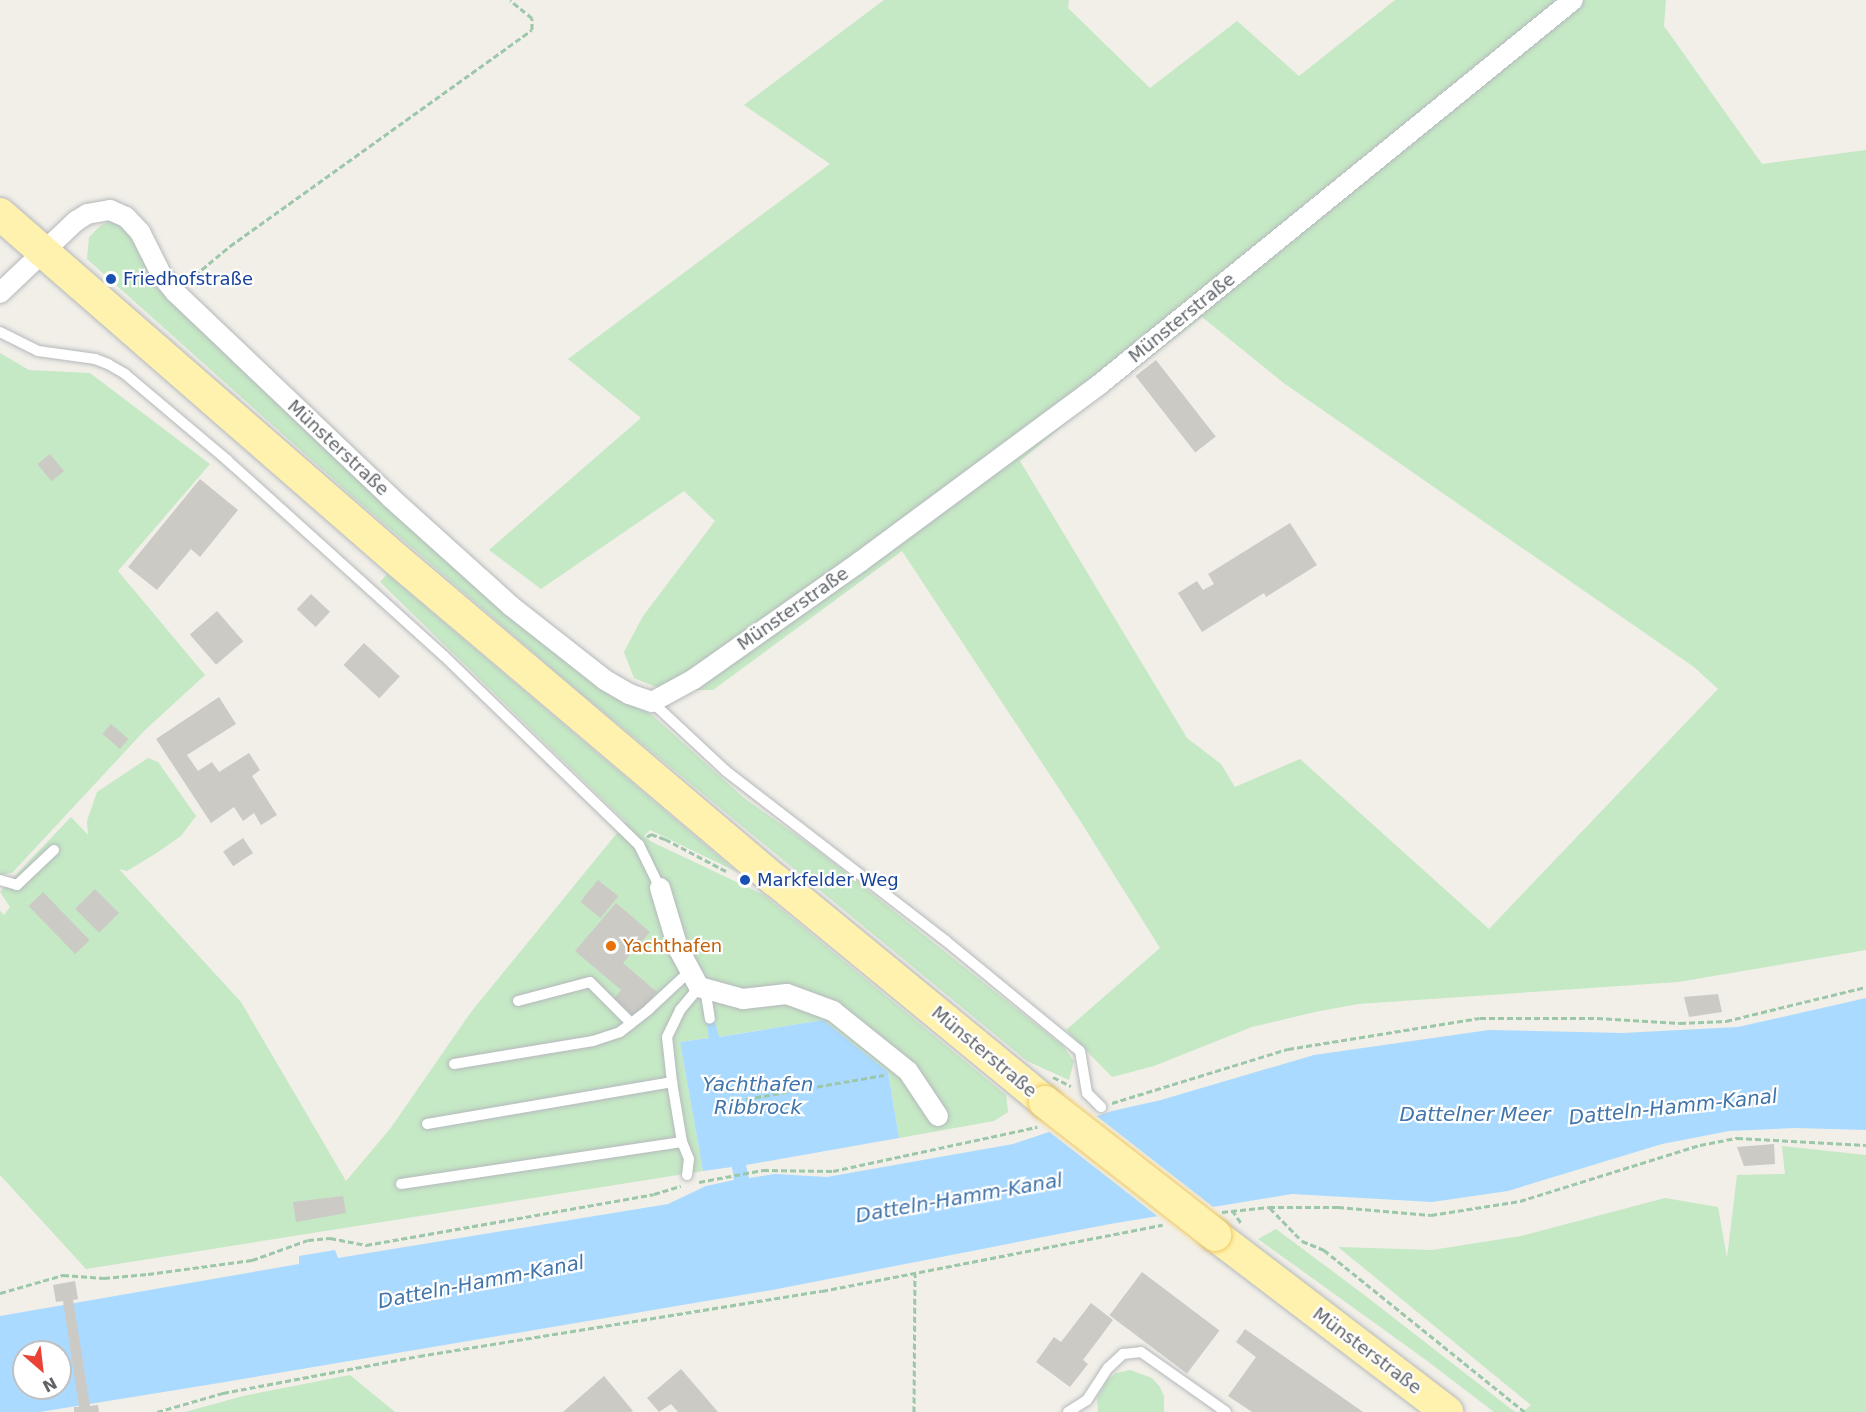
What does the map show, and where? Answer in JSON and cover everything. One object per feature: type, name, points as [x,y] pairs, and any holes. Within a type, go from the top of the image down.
[{"type":"main road","name":"Münsterstraße","points":[[0,214],[396,559],[775,880],[1036,1117],[1223,1223],[1447,1412]]},
{"type":"street","name":"Münsterstraße","points":[[44,252],[76,221],[87,214],[110,210],[126,217],[140,232],[162,276],[175,292],[285,399],[511,606],[604,680],[629,694],[652,702],[694,679],[861,561],[1100,384],[1573,0]]},
{"type":"street","points":[[0,293],[44,252]]},
{"type":"street","points":[[660,888],[678,948],[698,982],[743,999],[786,994],[833,1011],[908,1071],[938,1116]]},
{"type":"lane","points":[[0,332],[38,351],[95,359],[125,374],[227,460],[444,656],[639,845],[660,888]]},
{"type":"lane","points":[[652,702],[726,771],[946,941],[1080,1051],[1087,1093],[1101,1107]]},
{"type":"lane","points":[[0,880],[17,885],[54,850]]},
{"type":"lane","points":[[518,1001],[590,982],[631,1023]]},
{"type":"lane","points":[[698,982],[710,1019]]},
{"type":"lane","points":[[454,1065],[593,1041],[620,1032],[698,982]]},
{"type":"lane","points":[[689,1181],[689,1159],[682,1142],[672,1082],[668,1037],[680,1010],[698,982]]},
{"type":"lane","points":[[427,1124],[672,1082]]},
{"type":"lane","points":[[401,1184],[682,1142]]},
{"type":"lane","points":[[1068,1412],[1087,1400],[1108,1368],[1123,1354],[1142,1352],[1226,1412]]},
{"type":"path","points":[[175,292],[230,246],[532,30],[532,18],[510,0]]},
{"type":"path","points":[[639,845],[651,834],[732,874]]},
{"type":"path","points":[[1101,1107],[1288,1049],[1480,1018],[1597,1018],[1680,1023],[1726,1022],[1866,987]]},
{"type":"path","points":[[746,1100],[888,1074]]},
{"type":"path","points":[[0,1293],[63,1275],[104,1278],[240,1262],[308,1240],[330,1238],[366,1245],[654,1194],[689,1181],[795,1169],[833,1171],[1024,1131]]},
{"type":"path","points":[[1223,1223],[1269,1207],[1338,1207],[1431,1215],[1520,1201],[1700,1145],[1737,1138],[1866,1145]]},
{"type":"path","points":[[1269,1207],[1302,1241],[1324,1250],[1525,1412]]},
{"type":"path","points":[[157,1412],[223,1393],[408,1358],[915,1273],[1164,1224]]},
{"type":"path","points":[[914,1412],[915,1273]]},
{"type":"green space","points":[[884,0],[1069,0],[1068,8],[1150,88],[1237,21],[1299,76],[1395,0],[1666,0],[1664,26],[1762,164],[1866,150],[1866,950],[1678,982],[1358,1004],[1252,1027],[1154,1066],[1112,1077],[1066,1030],[1160,948],[1079,819],[902,551],[713,690],[663,690],[634,678],[624,652],[643,616],[715,521],[684,491],[541,589],[489,550],[641,418],[568,359],[830,164],[744,105]],"holes":[[[1202,317],[1285,384],[1694,667],[1718,689],[1489,929],[1300,759],[1235,787],[1221,764],[1187,738],[1020,461]]]},
{"type":"green space","points":[[112,220],[128,229],[156,287],[384,503],[506,613],[597,687],[651,714],[744,798],[816,849],[1062,1045],[1074,1061],[1069,1080],[1027,1061],[583,695],[353,497],[87,259],[89,237],[100,226]]},
{"type":"green space","points":[[0,353],[29,370],[90,373],[210,464],[118,571],[205,675],[145,730],[12,873],[0,875]]},
{"type":"green space","points":[[387,574],[737,872],[650,830],[644,836],[652,842],[764,895],[1006,1095],[1008,1112],[994,1121],[899,1138],[888,1072],[823,1020],[718,1037],[715,1019],[709,1038],[680,1042],[703,1171],[86,1269],[0,1175],[0,911],[4,915],[10,907],[0,892],[71,817],[88,835],[87,821],[97,792],[148,758],[158,762],[196,816],[181,836],[155,854],[127,871],[119,869],[241,1002],[346,1181],[390,1129],[471,1012],[626,822],[380,582]]},
{"type":"green space","points":[[1782,1146],[1866,1155],[1866,1412],[1523,1412],[1531,1405],[1338,1247],[1432,1250],[1521,1236],[1665,1198],[1718,1207],[1727,1258],[1737,1175],[1785,1174]]},
{"type":"green space","points":[[1276,1229],[1515,1412],[1494,1412],[1258,1239]]},
{"type":"green space","points":[[1130,1370],[1152,1378],[1160,1387],[1164,1396],[1164,1412],[1098,1412],[1097,1398],[1107,1380],[1116,1373]]},
{"type":"green space","points":[[350,1375],[395,1412],[185,1412],[243,1396]]},
{"type":"water","name":"Dattelner Meer","points":[[1866,998],[1866,1130],[1796,1128],[1729,1131],[1662,1144],[1508,1191],[1432,1202],[1292,1194],[1110,1224],[772,1290],[40,1412],[0,1412],[0,1316],[299,1264],[299,1256],[335,1250],[338,1258],[668,1204],[706,1186],[734,1180],[732,1167],[703,1171],[680,1042],[709,1038],[706,1020],[714,1018],[719,1037],[823,1020],[888,1072],[899,1138],[746,1165],[749,1178],[775,1174],[827,1177],[1013,1144],[1112,1111],[1161,1100],[1314,1055],[1489,1030],[1622,1033],[1738,1027]]},
{"type":"pier","points":[[1094,1114],[1217,1210],[1161,1219],[1047,1130]]},
{"type":"building","points":[[1156,360],[1216,436],[1195,452],[1136,376]]},
{"type":"building","points":[[50,454],[64,471],[51,481],[38,464]]},
{"type":"building","points":[[200,479],[238,510],[200,557],[191,549],[157,590],[128,567]]},
{"type":"building","points":[[1290,523],[1317,565],[1266,597],[1264,593],[1202,632],[1178,593],[1197,581],[1203,590],[1214,584],[1208,574]]},
{"type":"building","points":[[311,594],[330,612],[316,627],[297,609]]},
{"type":"building","points":[[217,611],[243,641],[216,665],[190,635]]},
{"type":"building","points":[[364,643],[400,676],[379,698],[344,665]]},
{"type":"building","points":[[219,697],[236,724],[187,755],[198,771],[212,762],[219,772],[249,753],[260,770],[252,776],[277,815],[261,825],[254,813],[243,821],[234,807],[211,823],[156,739]]},
{"type":"building","points":[[111,724],[128,739],[120,749],[102,734]]},
{"type":"building","points":[[243,838],[253,853],[233,866],[223,851]]},
{"type":"building","points":[[598,880],[618,896],[601,918],[580,902]]},
{"type":"building","points":[[95,889],[119,913],[99,933],[75,909]]},
{"type":"building","points":[[43,892],[90,940],[75,954],[29,906]]},
{"type":"building","points":[[616,903],[650,932],[623,963],[657,992],[635,1017],[614,999],[621,990],[575,951]]},
{"type":"building","points":[[1718,994],[1722,1012],[1689,1017],[1684,997]]},
{"type":"building","points":[[1774,1144],[1775,1164],[1744,1166],[1737,1147]]},
{"type":"building","points":[[343,1196],[346,1213],[296,1222],[293,1202]]},
{"type":"building","points":[[1142,1272],[1219,1330],[1187,1374],[1110,1315]]},
{"type":"building","points":[[75,1281],[78,1299],[73,1300],[90,1406],[98,1405],[99,1412],[74,1412],[74,1407],[79,1407],[72,1361],[72,1340],[69,1340],[63,1301],[56,1302],[53,1285]]},
{"type":"building","points":[[1091,1303],[1113,1320],[1083,1360],[1088,1364],[1070,1387],[1036,1362],[1054,1337],[1061,1342]]},
{"type":"building","points":[[1245,1329],[1363,1412],[1252,1412],[1228,1396],[1256,1357],[1236,1342]]},
{"type":"building","points":[[681,1369],[718,1412],[678,1412],[671,1404],[659,1412],[647,1398]]},
{"type":"building","points":[[604,1376],[633,1411],[563,1412]]},
{"type":"place","name":"Friedhofstraße","points":[[111,279]]},
{"type":"place","name":"Markfelder Weg","points":[[745,880]]},
{"type":"place","name":"Yachthafen","points":[[611,946]]},
{"type":"water label","name":"Yachthafen Ribbrock","points":[[758,1096]]},
{"type":"water label","name":"Datteln-Hamm-Kanal","points":[[1673,1107]]},
{"type":"water label","name":"Datteln-Hamm-Kanal","points":[[959,1198]]},
{"type":"water label","name":"Datteln-Hamm-Kanal","points":[[481,1282]]}]
